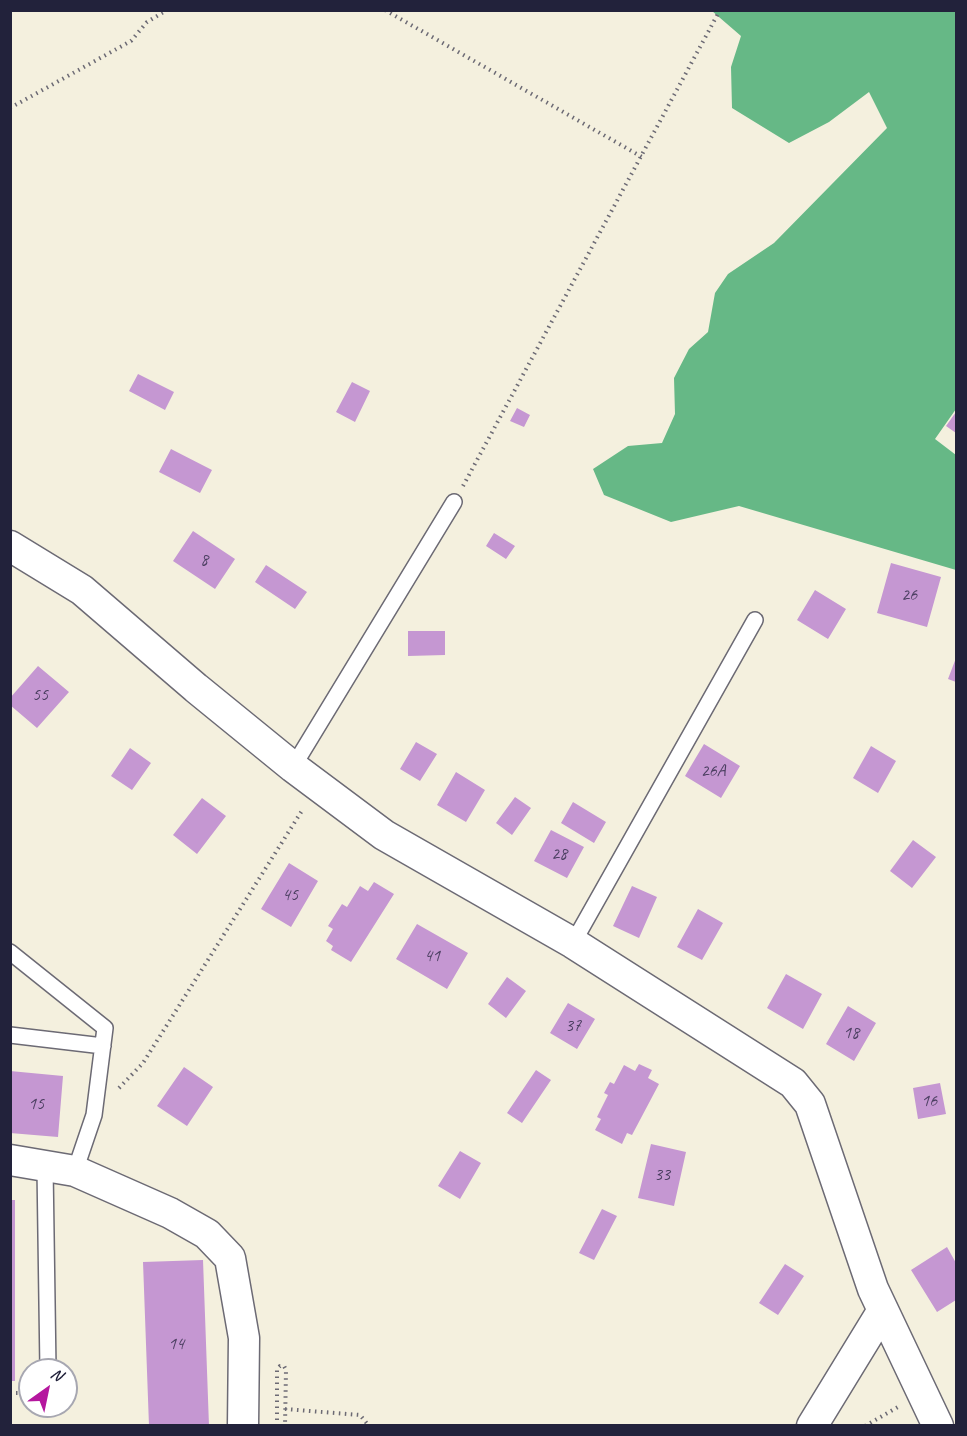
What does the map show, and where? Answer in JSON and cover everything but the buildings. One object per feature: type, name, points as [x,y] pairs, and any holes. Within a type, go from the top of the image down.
[{"type":"street","points":[[10,546],[82,590],[196,688],[293,767],[384,835],[573,943],[793,1083],[810,1104],[873,1289],[938,1425]]},
{"type":"street","points":[[10,1160],[75,1171],[207,1234],[230,1258],[244,1338],[243,1425]]},
{"type":"street","points":[[812,1425],[883,1310]]},
{"type":"lane","points":[[293,767],[454,502]]},
{"type":"lane","points":[[573,943],[755,620]]},
{"type":"lane","points":[[10,951],[105,1028],[94,1115],[75,1171]]},
{"type":"lane","points":[[10,1035],[103,1046]]},
{"type":"lane","points":[[45,1167],[48,1358]]},
{"type":"path","points":[[10,108],[131,41],[147,22],[167,10]]},
{"type":"path","points":[[385,10],[642,157]]},
{"type":"path","points":[[454,502],[720,10]]},
{"type":"path","points":[[94,1115],[143,1063],[318,786]]},
{"type":"path","points":[[276,1425],[277,1369],[280,1366],[284,1366],[286,1371],[285,1425]]},
{"type":"path","points":[[865,1425],[923,1393]]},
{"type":"path","points":[[285,1409],[360,1415],[369,1425]]},
{"type":"green space","points":[[712,11],[956,11],[956,409],[935,439],[956,455],[956,570],[739,506],[671,522],[604,495],[593,469],[628,446],[662,443],[675,414],[674,378],[689,349],[708,332],[715,293],[728,274],[774,243],[887,128],[869,92],[829,122],[789,143],[732,108],[731,67],[741,36]]}]
